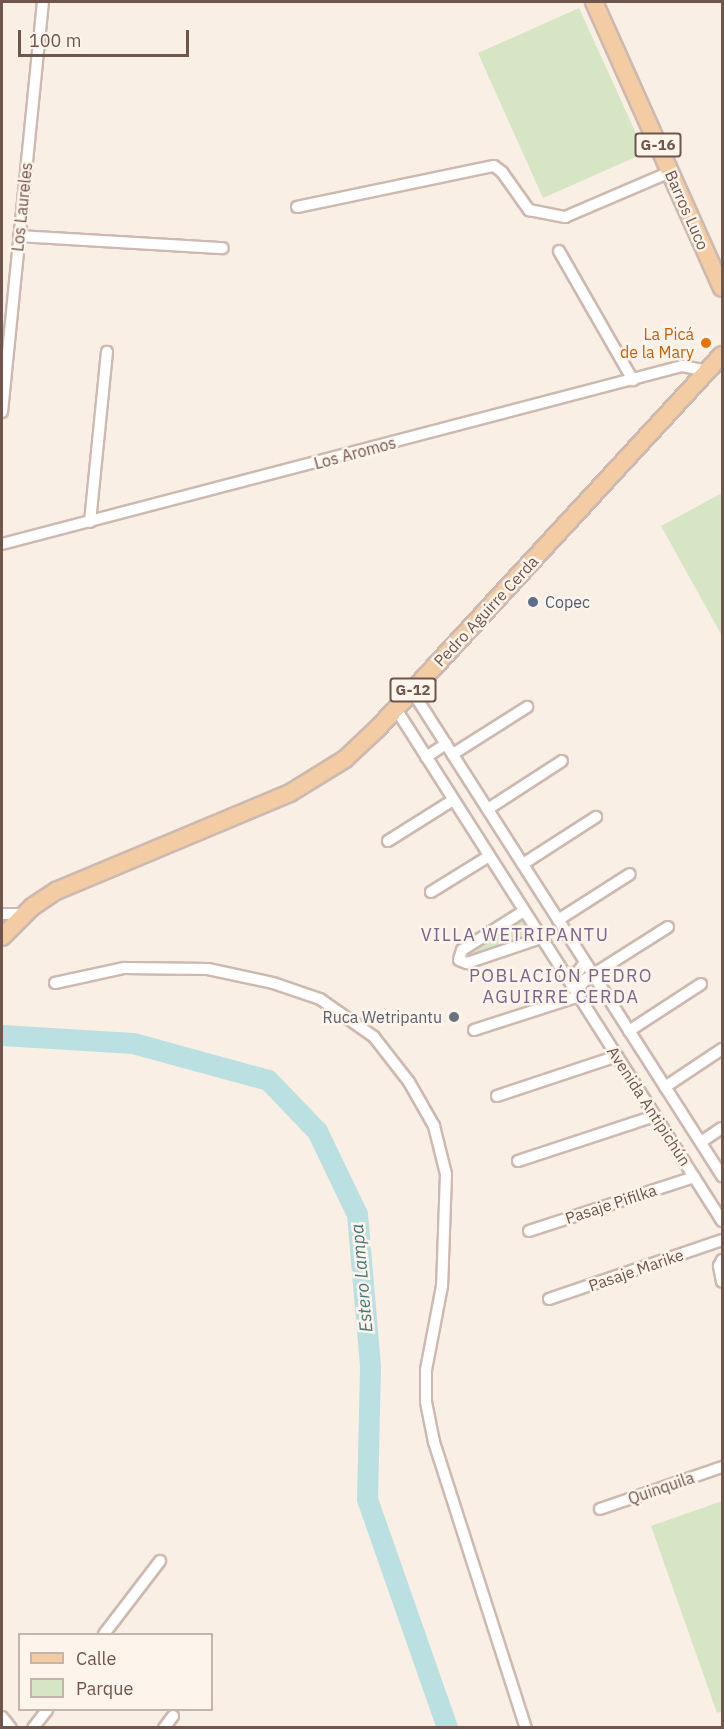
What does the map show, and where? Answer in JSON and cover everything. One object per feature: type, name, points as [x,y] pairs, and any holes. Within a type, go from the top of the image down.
[{"type":"main road","name":"Barros Luco","points":[[594,2],[723,288]]},
{"type":"main road","name":"Pedro Aguirre Cerda","points":[[23,914],[66,886],[306,785],[353,752],[715,372],[723,355]]},
{"type":"main road","name":"G-12","points":[[2,937],[23,914]]},
{"type":"street","name":"Los Laureles","points":[[2,412],[43,2]]},
{"type":"street","points":[[297,207],[494,166],[502,172],[529,210],[565,217],[670,172]]},
{"type":"street","name":"Los Laureles","points":[[20,236],[223,248]]},
{"type":"street","points":[[559,251],[633,380]]},
{"type":"street","points":[[90,522],[107,352]]},
{"type":"street","name":"Los Aromos","points":[[2,544],[687,365],[715,372]]},
{"type":"street","name":"Avenida Antipichún","points":[[412,691],[723,1176]]},
{"type":"street","points":[[453,754],[527,707]]},
{"type":"street","name":"Avenida Antipichún","points":[[396,709],[723,1221]]},
{"type":"street","points":[[426,757],[446,744]]},
{"type":"street","points":[[488,809],[562,761]]},
{"type":"street","points":[[388,842],[453,800]]},
{"type":"street","points":[[523,864],[596,817]]},
{"type":"street","points":[[430,892],[489,855]]},
{"type":"street","points":[[558,920],[630,874]]},
{"type":"street","points":[[524,911],[462,950],[459,960],[467,963],[542,938]]},
{"type":"street","points":[[2,914],[23,914]]},
{"type":"street","points":[[474,1030],[577,993],[594,976],[668,927]]},
{"type":"street","points":[[565,975],[578,972],[585,962]]},
{"type":"street","points":[[54,983],[124,968],[208,969],[273,983],[320,999],[374,1037],[409,1082],[434,1126],[446,1174],[442,1286],[426,1370],[426,1402],[434,1442],[526,1728]]},
{"type":"street","points":[[629,1030],[701,984]]},
{"type":"street","points":[[665,1086],[723,1049]]},
{"type":"street","points":[[497,1096],[617,1056]]},
{"type":"street","points":[[518,1161],[655,1116]]},
{"type":"street","points":[[701,1142],[723,1128]]},
{"type":"street","name":"Pasaje Pifilka","points":[[529,1231],[694,1177]]},
{"type":"street","name":"Pasaje Marike","points":[[549,1299],[723,1240]]},
{"type":"street","points":[[722,1261],[723,1282]]},
{"type":"street","name":"Quinquila","points":[[600,1509],[723,1467]]},
{"type":"street","points":[[106,1633],[160,1562]]},
{"type":"street","points":[[33,1728],[46,1711]]},
{"type":"street","points":[[164,1728],[173,1716]]},
{"type":"street","points":[[2,1717],[11,1728]]},
{"type":"green space","points":[[579,8],[645,153],[543,198],[478,53]]},
{"type":"green space","points":[[722,493],[722,636],[661,526]]},
{"type":"green space","points":[[521,919],[532,937],[470,958],[465,953]]},
{"type":"green space","points":[[722,1501],[722,1711],[717,1713],[651,1526]]},
{"type":"waterway","name":"Estero Lampa","points":[[2,1035],[133,1043],[268,1080],[317,1131],[357,1214],[370,1367],[367,1499],[447,1728]]},
{"type":"place","name":"La Picá de la Mary","points":[[706,343]]},
{"type":"place","name":"Copec","points":[[533,602]]},
{"type":"place","name":"Ruca Wetripantu","points":[[454,1017]]},
{"type":"district","name":"VILLA WETRIPANTU","points":[[515,935]]},
{"type":"district","name":"POBLACIÓN PEDRO AGUIRRE CERDA","points":[[561,987]]}]
